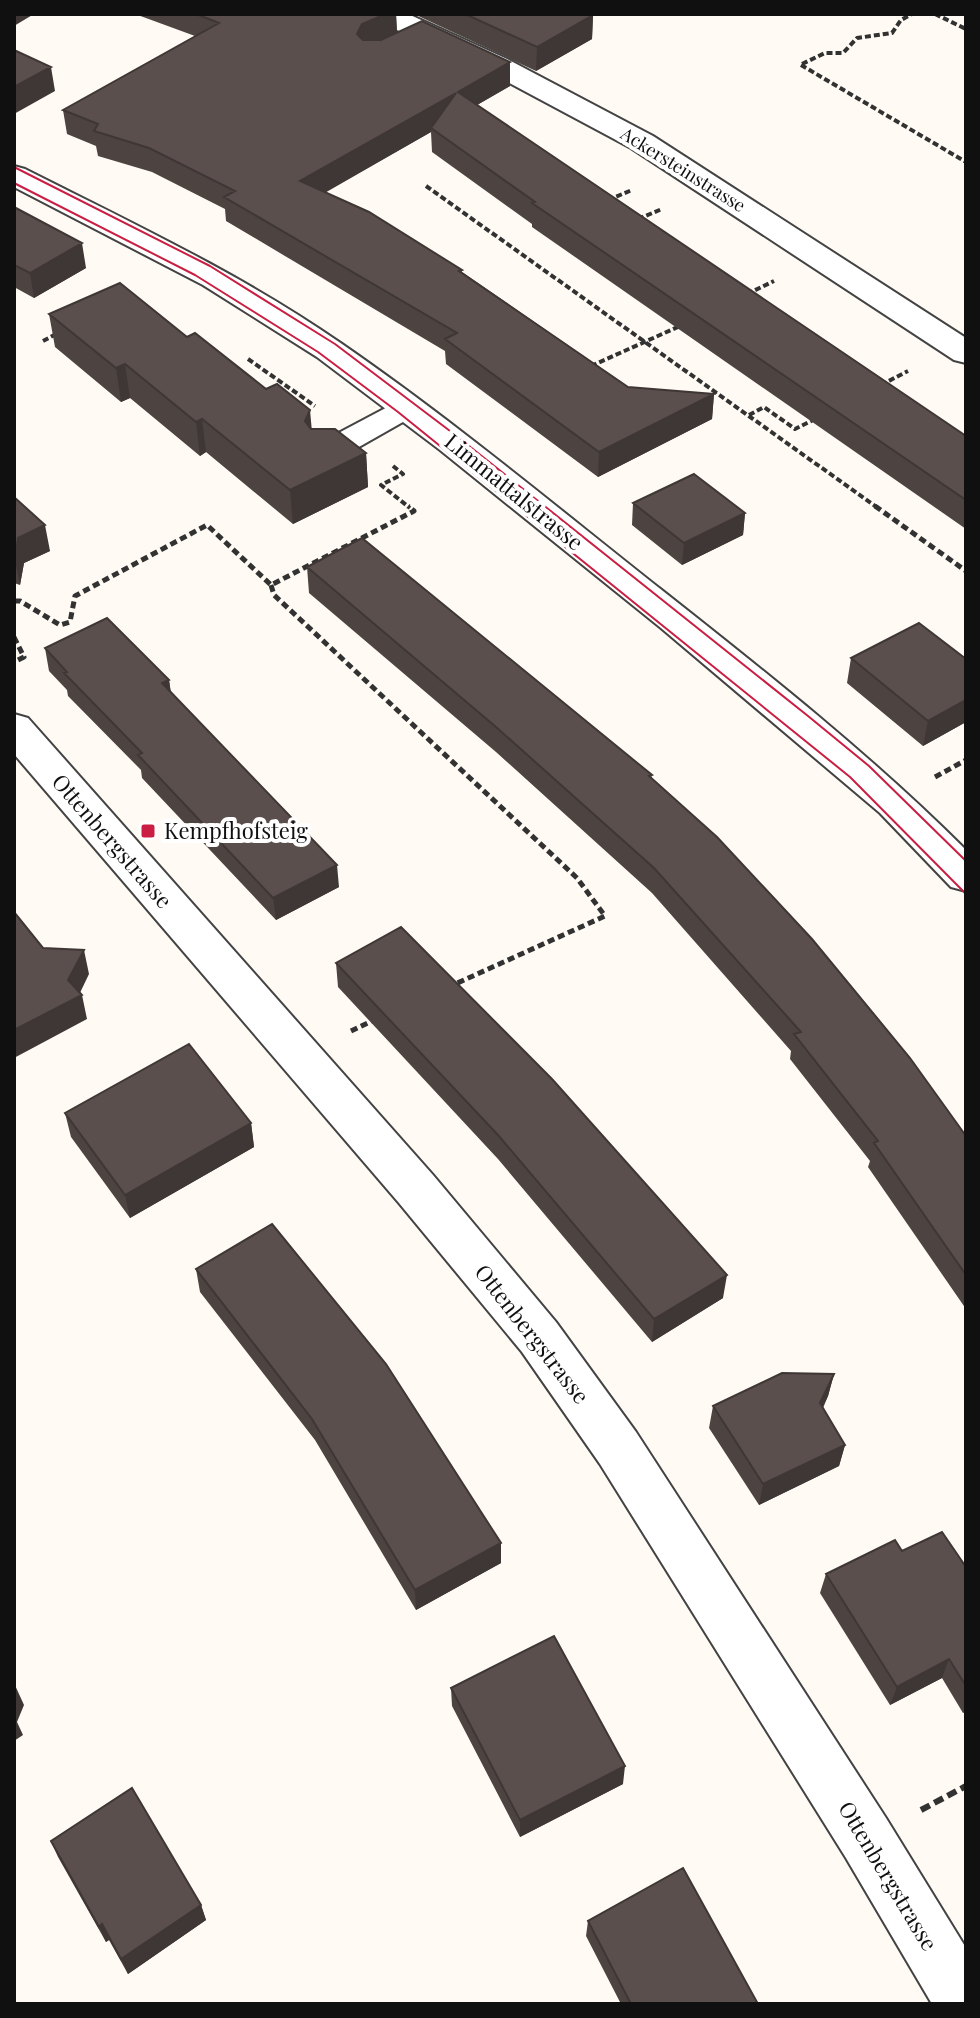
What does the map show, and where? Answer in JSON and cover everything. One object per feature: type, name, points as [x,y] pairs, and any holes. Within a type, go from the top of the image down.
[{"type":"street","name":"Ackersteinstrasse","points":[[385,14],[497,65],[642,142],[966,353]]},
{"type":"street","name":"Limmattalstrasse","points":[[14,175],[214,278],[329,350],[674,619],[882,792],[966,876]]},
{"type":"street","name":"Ottenbergstrasse","points":[[14,728],[416,1189],[539,1337],[618,1448],[866,1838],[966,2004]]},
{"type":"lane","points":[[397,45],[425,31]]},
{"type":"lane","points":[[325,453],[407,408]]},
{"type":"path","points":[[912,14],[901,20],[892,33],[857,38],[843,53],[825,53],[801,65],[966,162]]},
{"type":"path","points":[[935,14],[966,29]]},
{"type":"path","points":[[426,186],[966,571]]},
{"type":"path","points":[[606,201],[634,189]]},
{"type":"path","points":[[625,225],[666,208]]},
{"type":"path","points":[[746,294],[775,280]]},
{"type":"path","points":[[591,366],[689,321]]},
{"type":"path","points":[[43,341],[68,327]]},
{"type":"path","points":[[244,356],[403,474],[381,485],[414,511],[271,585]]},
{"type":"path","points":[[871,390],[911,369]]},
{"type":"path","points":[[748,415],[764,407],[795,429],[819,417]]},
{"type":"path","points":[[14,601],[20,601],[60,625],[70,622],[75,596],[207,525],[271,585],[274,595],[577,878],[605,916],[439,991]]},
{"type":"path","points":[[14,637],[24,657],[14,662]]},
{"type":"path","points":[[927,781],[966,760]]},
{"type":"path","points":[[342,1034],[384,1016]]},
{"type":"path","points":[[917,1812],[966,1786]]},
{"type":"building","points":[[196,14],[386,14],[362,24],[357,34],[363,40],[381,40],[422,21],[510,62],[458,92],[966,436],[966,500],[532,203],[535,202],[431,128],[456,93],[300,181],[369,212],[462,270],[459,271],[628,387],[714,394],[599,452],[445,339],[457,333],[224,197],[235,191],[149,148],[94,131],[98,124],[63,110],[219,23]]},
{"type":"building","points":[[465,14],[589,14],[593,15],[537,47]]},
{"type":"building","points":[[14,50],[51,67],[14,87]]},
{"type":"building","points":[[14,207],[82,243],[30,273],[14,265]]},
{"type":"building","points":[[120,283],[187,337],[195,333],[266,389],[277,384],[310,410],[305,421],[311,429],[335,429],[366,453],[290,490],[202,419],[196,422],[125,364],[116,368],[49,314]]},
{"type":"building","points":[[694,474],[745,513],[684,543],[633,503]]},
{"type":"building","points":[[14,497],[45,525],[18,538],[15,560]]},
{"type":"building","points":[[362,538],[652,775],[649,776],[717,837],[812,939],[910,1058],[966,1136],[966,1275],[874,1143],[878,1141],[794,1034],[801,1032],[654,868],[496,727],[307,567]]},
{"type":"building","points":[[107,618],[169,680],[162,683],[337,865],[273,898],[138,755],[142,753],[64,673],[67,672],[45,648]]},
{"type":"building","points":[[919,623],[966,659],[966,700],[928,721],[851,658]]},
{"type":"building","points":[[14,912],[43,948],[84,950],[68,980],[82,995],[14,1030]]},
{"type":"building","points":[[401,927],[552,1079],[727,1275],[654,1319],[498,1135],[336,963]]},
{"type":"building","points":[[189,1044],[251,1123],[125,1195],[65,1113]]},
{"type":"building","points":[[272,1224],[386,1364],[501,1543],[415,1590],[312,1419],[196,1269]]},
{"type":"building","points":[[782,1373],[834,1374],[820,1403],[845,1445],[763,1484],[713,1406]]},
{"type":"building","points":[[942,1532],[966,1567],[966,1686],[949,1659],[897,1687],[826,1574],[895,1540],[902,1551]]},
{"type":"building","points":[[554,1636],[625,1766],[520,1820],[451,1688]]},
{"type":"building","points":[[132,1788],[201,1905],[121,1959],[102,1924],[99,1927],[51,1841]]},
{"type":"building","points":[[683,1868],[758,2004],[631,2004],[588,1921]]},
{"type":"tram line","points":[[14,167],[210,266],[335,344],[454,434],[808,716],[869,766],[966,861]]},
{"type":"tram line","points":[[14,183],[195,275],[318,352],[398,412],[850,777],[966,894]]},
{"type":"place","name":"Kempfhofsteig","points":[[148,831]]}]
